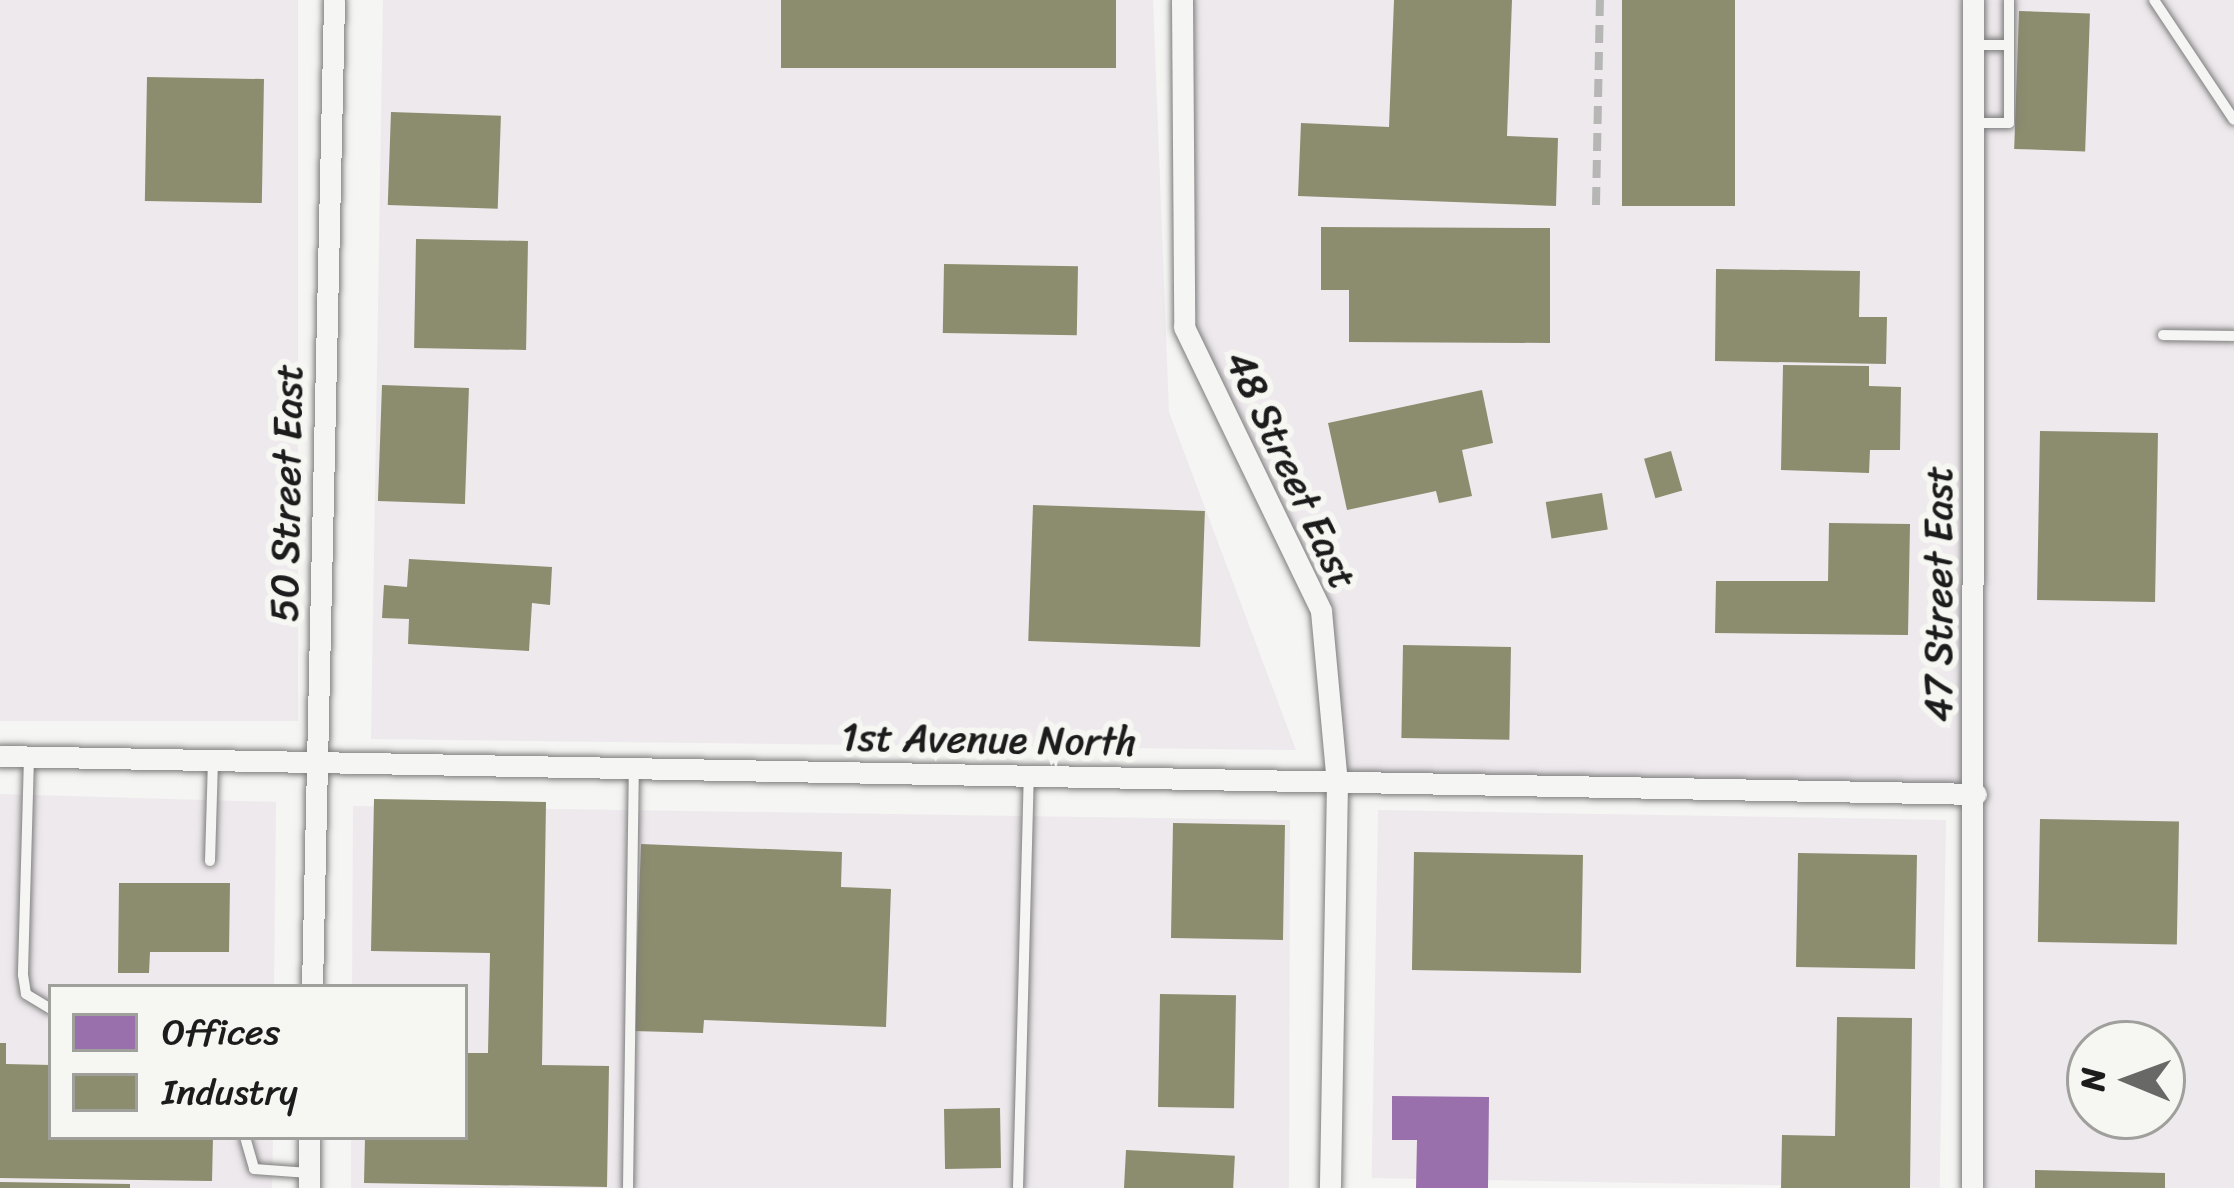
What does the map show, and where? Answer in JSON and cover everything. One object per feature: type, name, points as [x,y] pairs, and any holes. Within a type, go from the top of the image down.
[{"type":"street","name":"50 Street East","points":[[312,984],[334,0]]},
{"type":"street","name":"48 Street East","points":[[1182,0],[1184,326],[1321,611],[1336,783],[1330,1188]]},
{"type":"street","name":"47 Street East","points":[[1972,1188],[1976,794],[1973,0]]},
{"type":"street","name":"1st Avenue North","points":[[0,756],[1976,794]]},
{"type":"street","points":[[309,1180],[310,1140]]},
{"type":"lane","points":[[1973,123],[2009,123],[2009,0]]},
{"type":"lane","points":[[2154,0],[2234,120]]},
{"type":"lane","points":[[1973,45],[2009,45]]},
{"type":"lane","points":[[2163,335],[2234,336]]},
{"type":"lane","points":[[29,757],[23,976],[26,994],[48,1007]]},
{"type":"lane","points":[[210,861],[213,760]]},
{"type":"lane","points":[[628,1188],[634,768]]},
{"type":"lane","points":[[1018,1188],[1029,777]]},
{"type":"lane","points":[[245,1140],[254,1169],[309,1180]]},
{"type":"shaded area","points":[[0,0],[298,0],[298,721],[0,721]]},
{"type":"shaded area","points":[[383,0],[1153,0],[1169,412],[1296,750],[371,739]]},
{"type":"shaded area","points":[[1182,0],[2234,0],[2234,1188],[1972,1188],[1976,794],[1337,783],[1321,611],[1184,327]]},
{"type":"shaded area","points":[[0,794],[276,802],[274,984],[48,984],[48,1140],[273,1140],[272,1188],[0,1188]]},
{"type":"shaded area","points":[[353,806],[1290,820],[1289,1188],[351,1188],[351,1140],[468,1140],[468,984],[352,984]]},
{"type":"shaded area","points":[[1378,810],[1946,820],[1940,1188],[1372,1178]]},
{"type":"building: Offices","points":[[1392,1096],[1489,1097],[1488,1188],[1416,1188],[1417,1140],[1392,1140]]},
{"type":"building: Industry","points":[[781,0],[1116,0],[1116,68],[781,68]]},
{"type":"building: Industry","points":[[1394,0],[1512,0],[1507,136],[1558,138],[1556,206],[1298,196],[1301,123],[1389,127]]},
{"type":"building: Industry","points":[[1622,0],[1735,0],[1735,206],[1622,206]]},
{"type":"building: Industry","points":[[2019,11],[2090,13],[2085,151],[2014,149]]},
{"type":"building: Industry","points":[[147,77],[264,79],[262,203],[145,201]]},
{"type":"building: Industry","points":[[391,112],[501,116],[498,209],[388,205]]},
{"type":"building: Industry","points":[[1321,227],[1550,228],[1550,343],[1349,342],[1349,290],[1321,290]]},
{"type":"building: Industry","points":[[416,239],[528,241],[526,350],[414,348]]},
{"type":"building: Industry","points":[[944,264],[1078,266],[1077,335],[943,333]]},
{"type":"building: Industry","points":[[1716,269],[1860,271],[1859,317],[1887,317],[1886,364],[1715,361]]},
{"type":"building: Industry","points":[[1783,365],[1869,366],[1869,386],[1901,387],[1900,450],[1870,450],[1869,473],[1781,470]]},
{"type":"building: Industry","points":[[382,385],[469,388],[465,504],[378,501]]},
{"type":"building: Industry","points":[[1482,390],[1493,443],[1462,450],[1472,496],[1439,503],[1436,491],[1347,510],[1328,423]]},
{"type":"building: Industry","points":[[2040,431],[2158,433],[2155,602],[2037,600]]},
{"type":"building: Industry","points":[[1671,451],[1682,490],[1655,498],[1644,459]]},
{"type":"building: Industry","points":[[1602,493],[1608,530],[1551,538],[1546,502]]},
{"type":"building: Industry","points":[[1033,505],[1205,511],[1200,647],[1028,641]]},
{"type":"building: Industry","points":[[1829,523],[1910,524],[1908,635],[1715,633],[1716,581],[1828,581]]},
{"type":"building: Industry","points":[[409,559],[552,567],[550,605],[532,603],[529,651],[408,644],[409,619],[382,618],[384,585],[407,587]]},
{"type":"building: Industry","points":[[1403,645],[1511,647],[1509,740],[1401,738]]},
{"type":"building: Industry","points":[[374,799],[546,802],[542,1065],[609,1066],[607,1187],[364,1183],[365,1140],[468,1140],[468,1053],[488,1053],[490,953],[371,951]]},
{"type":"building: Industry","points":[[2040,819],[2179,821],[2177,944],[2038,942]]},
{"type":"building: Industry","points":[[1173,823],[1285,825],[1283,940],[1171,938]]},
{"type":"building: Industry","points":[[641,844],[842,852],[841,887],[891,889],[886,1027],[704,1020],[703,1033],[634,1031]]},
{"type":"building: Industry","points":[[1414,852],[1583,855],[1581,973],[1412,970]]},
{"type":"building: Industry","points":[[1798,853],[1917,855],[1915,969],[1796,967]]},
{"type":"building: Industry","points":[[119,883],[230,883],[229,952],[150,952],[149,973],[118,973]]},
{"type":"building: Industry","points":[[1160,994],[1236,995],[1234,1108],[1158,1107]]},
{"type":"building: Industry","points":[[1837,1017],[1912,1018],[1910,1188],[1781,1188],[1782,1135],[1835,1136]]},
{"type":"building: Industry","points":[[0,1043],[6,1043],[6,1064],[48,1065],[48,1140],[213,1140],[212,1181],[0,1178]]},
{"type":"building: Industry","points":[[1000,1108],[1001,1168],[945,1169],[944,1109]]},
{"type":"building: Industry","points":[[1126,1150],[1235,1156],[1233,1188],[1124,1188]]},
{"type":"building: Industry","points":[[2035,1170],[2165,1173],[2165,1188],[2035,1188]]},
{"type":"building: Industry","points":[[0,1182],[130,1184],[130,1188],[0,1188]]},
{"type":"railway","points":[[1596,205],[1600,0]]}]
